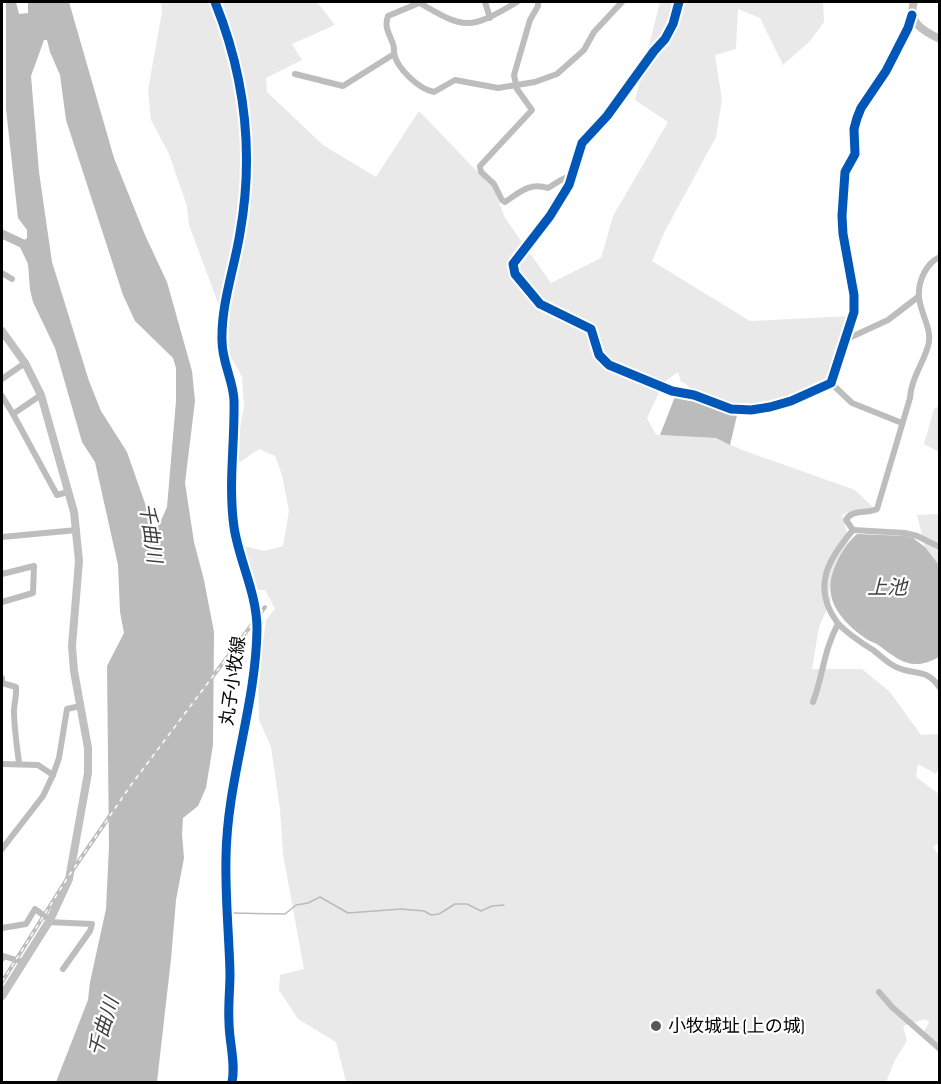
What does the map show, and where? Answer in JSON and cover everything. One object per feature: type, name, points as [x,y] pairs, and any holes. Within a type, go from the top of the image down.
[{"type":"street","points":[[517,2],[490,18],[465,24],[419,2],[388,16],[387,31],[394,47],[394,54],[404,72],[424,90],[434,92],[455,80],[492,87],[536,82],[557,74],[584,50],[594,32],[622,2]]},
{"type":"street","points":[[485,2],[490,18]]},
{"type":"street","points":[[538,2],[530,20],[514,75],[516,86],[532,110],[480,166],[481,172],[494,184],[505,202],[527,187],[533,185],[548,188],[572,175]]},
{"type":"street","points":[[679,2],[673,24],[665,39],[643,65],[607,116],[582,143],[565,193],[513,264],[513,268],[515,274],[540,304],[591,329],[599,355],[609,365],[672,391],[694,395],[742,411],[791,401],[831,383],[854,312],[854,295],[842,216],[845,172],[855,154],[854,129],[861,108],[886,71],[908,28],[914,2]]},
{"type":"street","points":[[912,15],[919,27],[939,39]]},
{"type":"street","points":[[295,74],[343,86],[394,54]]},
{"type":"street","points":[[853,530],[846,520],[847,517],[851,514],[877,509],[910,398],[910,387],[930,338],[918,297],[919,288],[923,275],[933,260],[939,256]]},
{"type":"street","points":[[2,273],[12,279]]},
{"type":"street","name":"丸子小牧線","points":[[228,287],[222,317],[221,339],[234,404],[233,514],[236,537],[252,591],[257,630],[251,688],[226,843],[226,924],[230,976],[229,1019],[233,1065],[232,1083]]},
{"type":"street","points":[[846,339],[888,320],[918,297]]},
{"type":"street","points":[[2,331],[25,363],[41,395],[77,530],[79,561],[72,646],[87,747],[88,773],[69,879],[49,921],[2,996]]},
{"type":"street","points":[[2,379],[25,363]]},
{"type":"street","points":[[831,383],[852,403],[903,423]]},
{"type":"street","points":[[13,414],[41,395]]},
{"type":"street","points":[[2,396],[57,495],[68,492]]},
{"type":"street","points":[[2,537],[77,530]]},
{"type":"street","points":[[853,530],[905,533],[939,547]]},
{"type":"street","points":[[853,530],[831,558],[825,576],[829,606],[838,624],[894,666],[929,675],[939,688]]},
{"type":"street","points":[[2,574],[34,566],[33,593],[2,602]]},
{"type":"street","points":[[813,702],[821,680],[826,650],[838,624]]},
{"type":"street","points":[[2,678],[2,683],[16,687],[17,691],[14,699],[14,713],[19,763]]},
{"type":"street","points":[[2,849],[43,796],[59,758],[67,709],[80,706]]},
{"type":"street","points":[[2,764],[38,765],[53,775]]},
{"type":"street","points":[[2,928],[26,924],[35,909],[49,921],[92,924],[90,931],[63,969]]},
{"type":"street","points":[[2,959],[3,956],[23,962]]},
{"type":"street","points":[[879,992],[892,1007],[939,1049]]},
{"type":"shaded area","points":[[161,2],[317,2],[335,25],[292,44],[302,60],[266,78],[267,92],[323,145],[376,177],[419,111],[494,189],[505,218],[551,283],[601,258],[613,216],[668,122],[635,100],[660,2],[823,2],[824,22],[810,41],[783,65],[760,18],[738,9],[736,49],[715,55],[722,100],[716,137],[665,231],[652,261],[750,321],[850,316],[823,384],[777,403],[741,409],[696,395],[681,382],[678,372],[664,382],[647,418],[656,435],[716,438],[742,450],[855,490],[873,507],[842,515],[849,541],[833,572],[829,590],[831,600],[819,627],[812,669],[862,669],[890,692],[921,735],[939,734],[939,768],[936,774],[918,764],[916,777],[939,794],[939,843],[933,847],[940,857],[939,1047],[924,1031],[929,1023],[926,1019],[903,1026],[907,1041],[895,1060],[886,1082],[346,1082],[336,1042],[298,1019],[279,990],[280,975],[304,969],[283,854],[280,809],[271,747],[259,720],[258,680],[266,620],[275,609],[265,590],[255,590],[241,545],[264,551],[283,546],[289,511],[282,475],[275,456],[259,449],[236,465],[244,406],[242,377],[224,344],[220,308],[189,225],[187,206],[169,154],[151,120],[148,90],[162,12]]},
{"type":"shaded area","points":[[939,406],[939,452],[924,444],[934,409]]},
{"type":"shaded area","points":[[939,514],[939,565],[925,547],[917,515]]},
{"type":"water","name":"千曲川","points":[[6,2],[16,2],[19,14],[28,13],[28,2],[69,2],[114,158],[167,282],[192,371],[195,401],[185,483],[194,542],[214,632],[213,745],[206,788],[198,806],[183,818],[184,858],[176,900],[157,1082],[56,1082],[88,1000],[106,909],[109,846],[107,666],[124,633],[120,612],[118,565],[95,462],[82,442],[55,348],[33,302],[28,264],[19,245],[27,238],[27,230],[18,218],[6,109]],"holes":[[[44,40],[47,40],[60,75],[66,120],[123,295],[135,321],[173,358],[176,368],[176,401],[167,507],[159,525],[154,529],[127,452],[101,411],[89,381],[52,262],[39,172],[31,76]]]},
{"type":"water","points":[[676,394],[738,411],[730,445],[716,438],[660,435]]},
{"type":"water","name":"上池","points":[[857,534],[913,538],[925,547],[939,565],[939,657],[921,664],[899,660],[865,638],[841,617],[832,600],[831,580],[841,555]]},
{"type":"waterway","points":[[2,234],[32,248]]},
{"type":"waterway","points":[[230,913],[285,914],[296,905],[308,903],[320,897],[348,913],[401,909],[424,911],[431,915],[439,914],[455,904],[467,904],[481,911],[492,906],[504,905]]},
{"type":"tunnel","points":[[215,2],[237,71],[246,143],[243,215],[228,287]]},
{"type":"railway","points":[[2,982],[70,874],[131,785],[265,607]]},
{"type":"cycle path","points":[[215,2],[234,58],[240,87],[246,145],[244,203],[226,300],[222,341],[234,400],[232,511],[254,603],[257,629],[252,686],[231,800],[226,857],[232,1082]]},
{"type":"cycle path","points":[[679,2],[673,24],[665,39],[607,116],[582,143],[569,185],[550,216],[513,264],[515,274],[540,304],[591,329],[599,355],[609,365],[672,391],[694,395],[731,409],[751,410],[770,407],[791,401],[831,383],[854,312],[854,295],[842,216],[845,172],[855,154],[854,129],[861,108],[886,71],[908,28],[912,15]]},
{"type":"place","name":"小牧城址 (上の城)","points":[[656,1026]]}]
